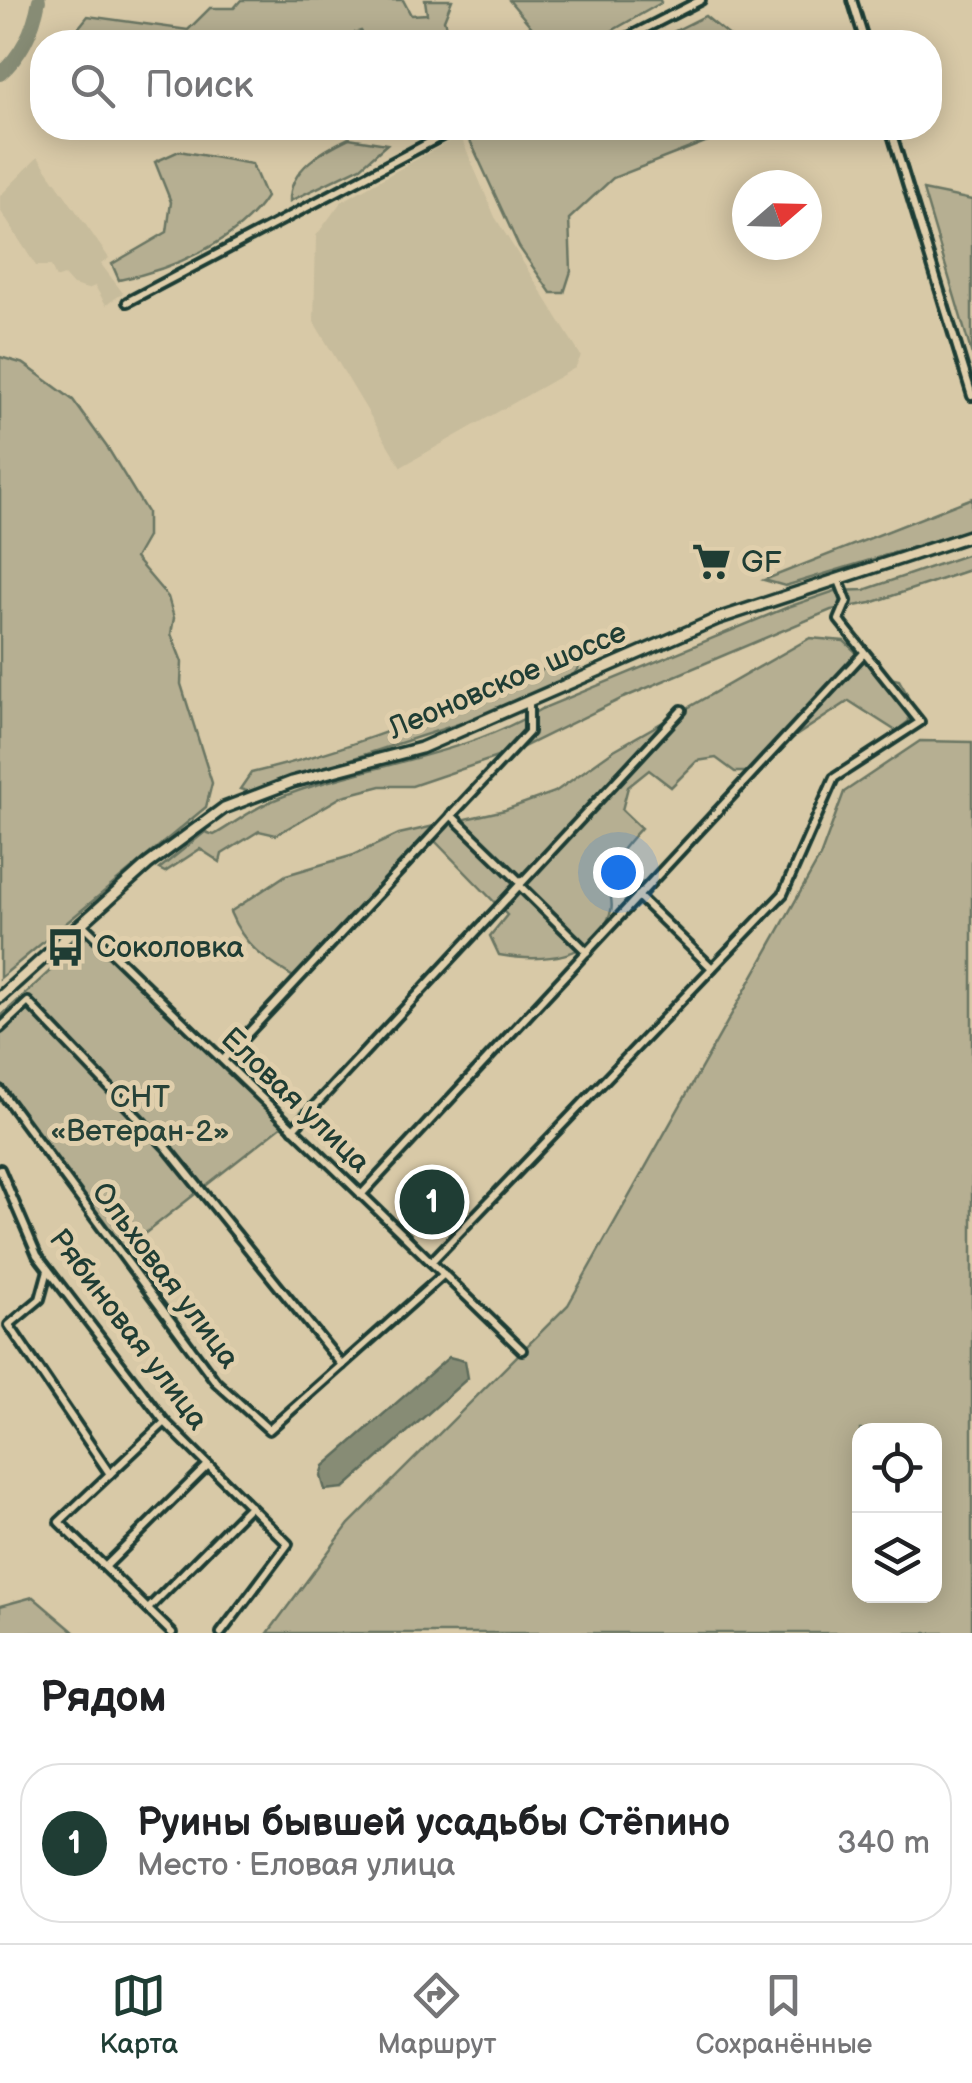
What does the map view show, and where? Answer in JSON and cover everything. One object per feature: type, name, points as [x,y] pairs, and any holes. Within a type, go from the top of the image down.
[{"type":"main road","name":"Леоновское шоссе","points":[[0,996],[185,833],[224,808],[292,782],[421,748],[676,635],[838,577],[972,535]]},
{"type":"street","points":[[643,30],[702,0]]},
{"type":"street","points":[[852,0],[861,30]]},
{"type":"street","points":[[127,302],[434,140]]},
{"type":"street","points":[[894,140],[972,396]]},
{"type":"street","points":[[431,1262],[783,894],[834,778],[920,722],[838,620],[846,601],[838,577]]},
{"type":"street","points":[[362,1194],[864,653]]},
{"type":"street","points":[[223,1060],[529,732],[529,703]]},
{"type":"street","points":[[293,1129],[682,710]]},
{"type":"street","points":[[452,815],[587,952]]},
{"type":"street","points":[[638,896],[712,968]]},
{"type":"street","name":"Еловая улица","points":[[82,923],[522,1350]]},
{"type":"street","points":[[0,1028],[28,1002],[167,1148],[342,1366],[444,1274]]},
{"type":"street","name":"Ольховая улица","points":[[0,1090],[216,1382],[270,1430],[342,1366]]},
{"type":"street","name":"Рябиновая улица","points":[[0,1169],[37,1255],[165,1422],[288,1544],[220,1633]]},
{"type":"street","points":[[0,1196],[11,1190]]},
{"type":"street","points":[[48,1269],[40,1299],[8,1325],[110,1474]]},
{"type":"street","points":[[165,1422],[60,1522],[172,1633]]},
{"type":"street","points":[[105,1568],[208,1465]]},
{"type":"street","points":[[148,1609],[250,1506]]},
{"type":"shaded area","points":[[451,140],[462,140],[495,217],[581,356],[575,368],[401,467],[314,322],[316,236],[341,202]]},
{"type":"shaded area","points":[[38,157],[109,258],[101,264],[123,293],[106,305],[95,286],[88,289],[73,285],[64,275],[56,278],[51,266],[36,266],[0,210],[0,196]]},
{"type":"shaded area","points":[[449,1357],[465,1361],[468,1378],[344,1488],[325,1490],[321,1476],[324,1466]]},
{"type":"green space","points":[[241,0],[403,0],[411,15],[427,14],[425,0],[452,0],[444,20],[447,30],[188,30],[210,8],[234,8]]},
{"type":"green space","points":[[509,0],[661,3],[613,30],[534,30]]},
{"type":"green space","points":[[88,16],[188,30],[77,30]]},
{"type":"green space","points":[[705,16],[722,30],[677,30]]},
{"type":"green space","points":[[345,140],[387,144],[361,167],[290,201],[295,179],[319,155]]},
{"type":"green space","points":[[470,140],[710,140],[613,178],[569,219],[571,271],[564,293],[551,293],[519,247]]},
{"type":"green space","points":[[179,151],[252,164],[266,197],[238,228],[201,252],[119,280],[112,264],[167,232],[171,202],[155,162]]},
{"type":"green space","points":[[923,190],[972,200],[972,355]]},
{"type":"green space","points":[[0,357],[24,364],[73,400],[147,512],[147,537],[135,558],[168,597],[174,618],[171,634],[182,662],[181,684],[212,783],[206,807],[0,978]]},
{"type":"green space","points":[[972,498],[972,529],[785,586],[764,580]]},
{"type":"green space","points":[[972,553],[972,569],[871,603],[831,610],[623,698],[515,751],[412,786],[381,786],[343,796],[276,835],[259,831],[222,854],[220,862],[200,849],[165,872],[159,869],[205,832],[214,835],[274,800],[477,739],[788,607],[835,591],[864,590]]},
{"type":"green space","points":[[810,638],[844,641],[882,676],[899,680],[907,694],[909,721],[896,731],[849,701],[776,749],[761,772],[735,772],[716,758],[697,761],[671,787],[649,770],[628,787],[622,810],[641,828],[613,866],[609,881],[611,911],[604,928],[580,949],[548,957],[499,955],[490,936],[507,915],[432,838],[295,978],[256,951],[230,912],[286,875],[354,855],[399,834],[505,810],[555,792],[614,750]]},
{"type":"green space","points":[[583,653],[585,659],[572,677],[489,714],[250,792],[240,789],[251,773],[378,735]]},
{"type":"green space","points":[[920,741],[972,742],[972,1633],[268,1633],[349,1524],[568,1305],[820,857],[844,792]]},
{"type":"green space","name":"СНТ «Ветеран-2»","points":[[91,933],[287,1122],[120,1253],[0,1090],[0,1017]]},
{"type":"green space","points":[[33,1597],[75,1633],[0,1633],[0,1606]]},
{"type":"waterway","points":[[30,30],[39,0]]},
{"type":"waterway","points":[[0,74],[15,58],[30,30]]},
{"type":"place","name":"GF","points":[[711,562]]},
{"type":"place","name":"Соколовка","points":[[66,947]]},
{"type":"place","name":"Руины бывшей усадьбы Стёпино","points":[[432,1202]]}]
